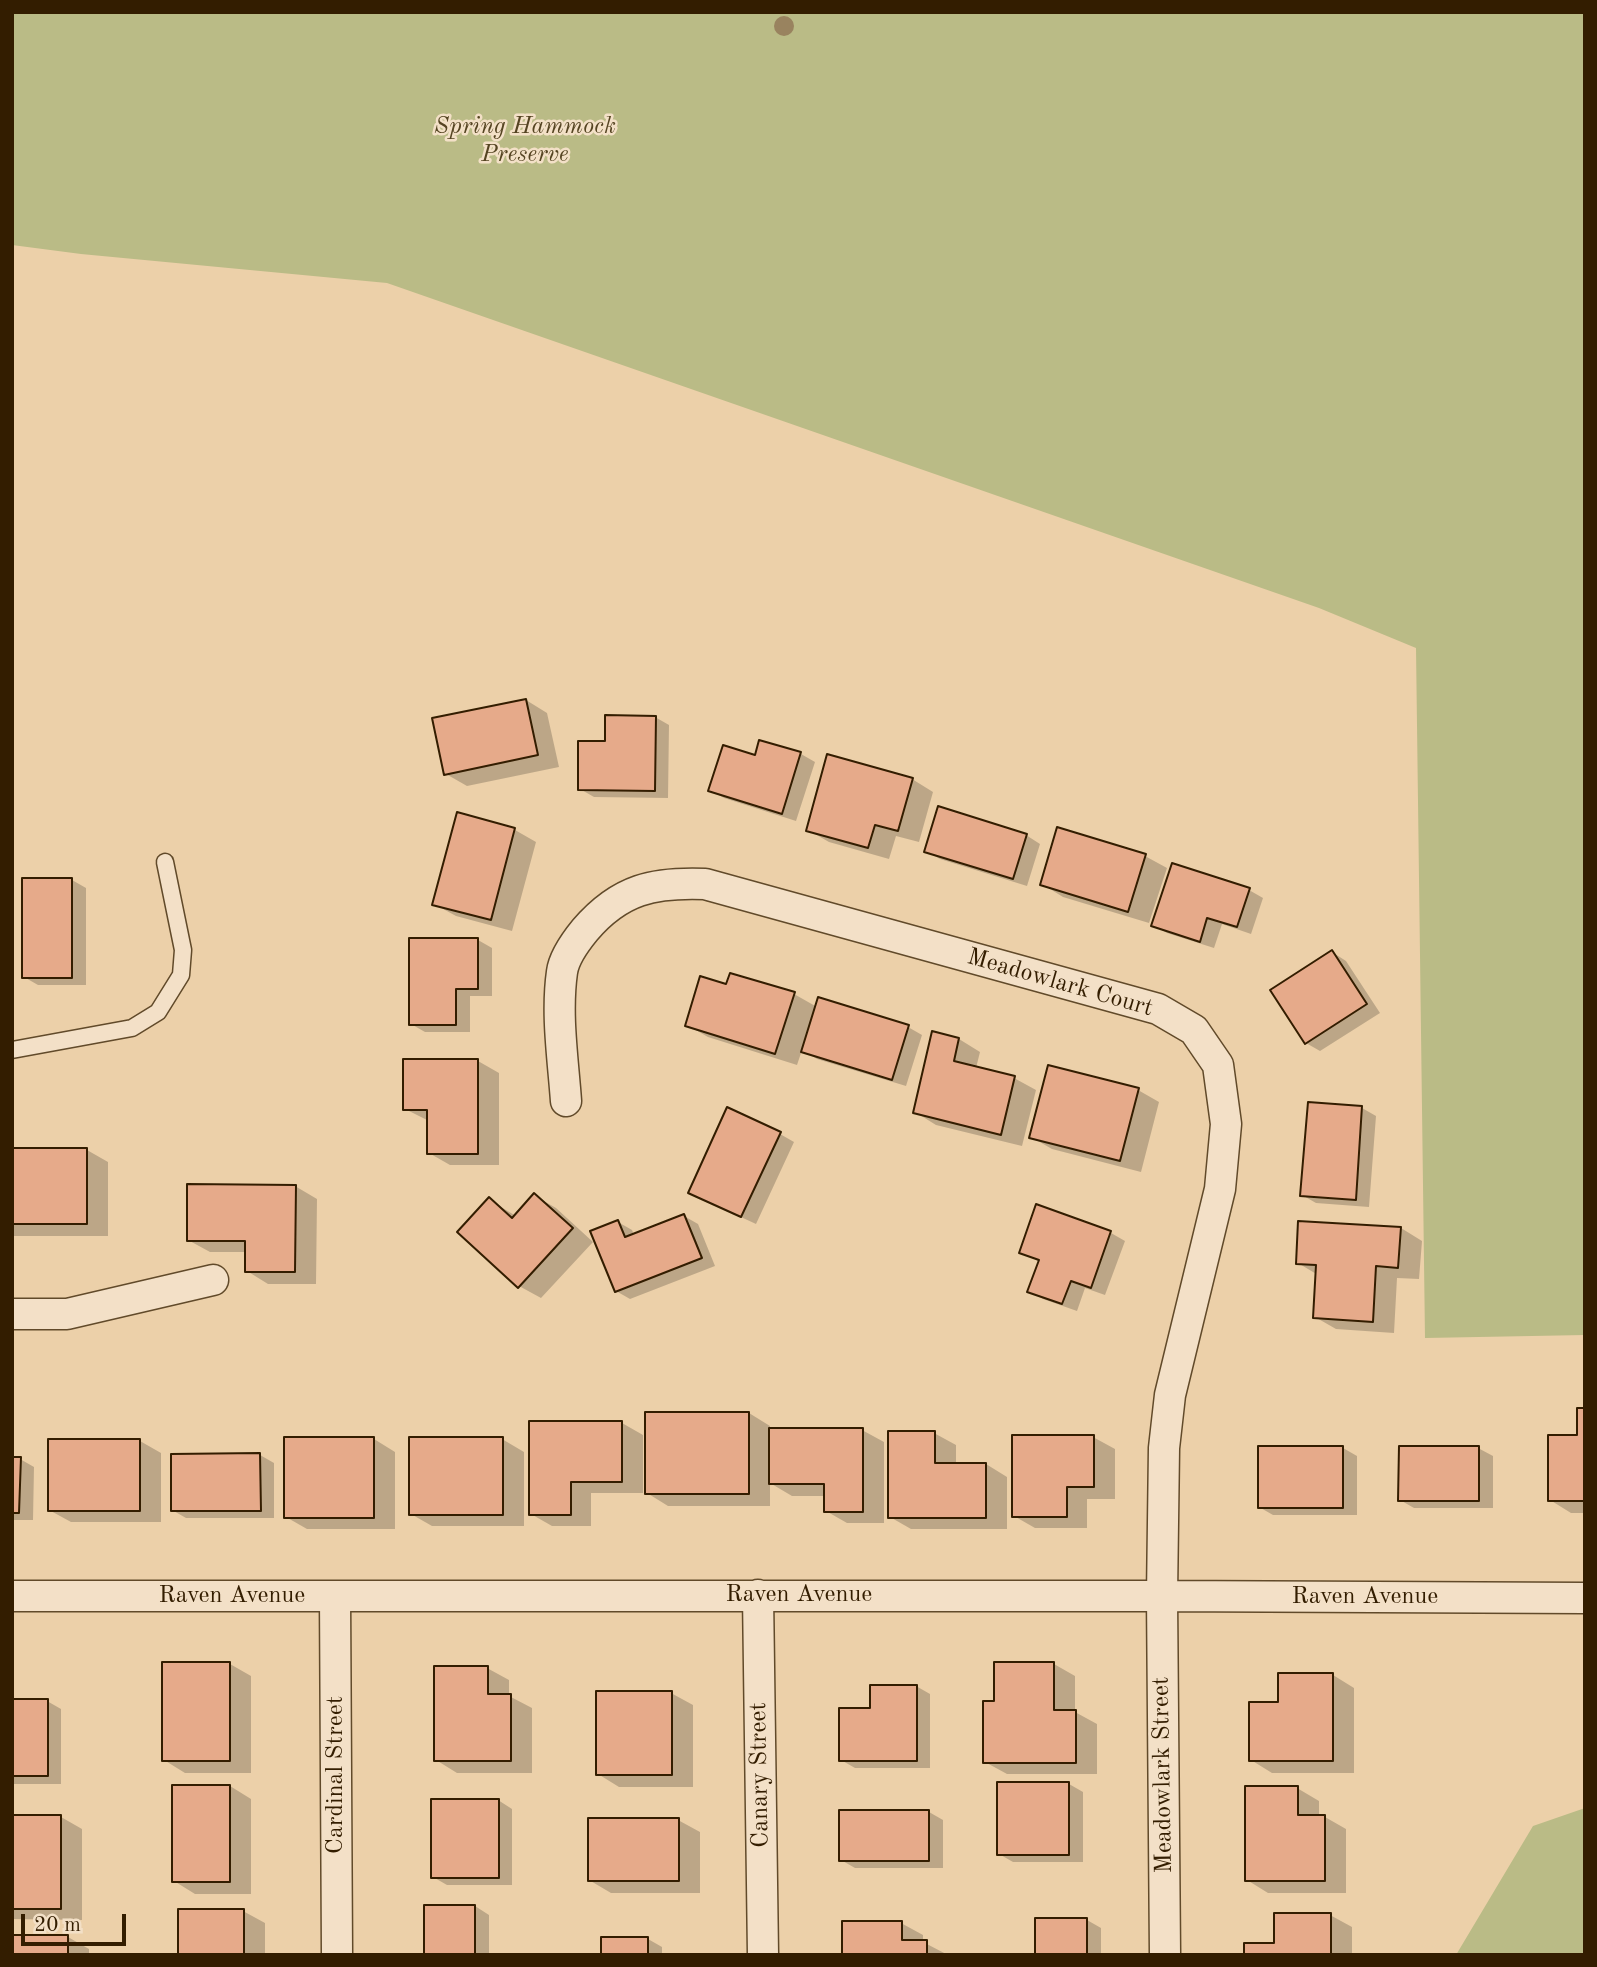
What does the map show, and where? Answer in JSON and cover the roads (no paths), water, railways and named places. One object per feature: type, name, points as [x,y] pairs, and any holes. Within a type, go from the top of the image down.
[{"type":"street","name":"Meadowlark Court","points":[[566,1101],[560,1006],[562,968],[576,940],[600,912],[629,893],[670,882],[705,884],[1158,1009],[1194,1030],[1218,1065],[1226,1124],[1220,1189],[1170,1395],[1164,1448],[1161,1595]]},
{"type":"street","points":[[12,1314],[67,1314],[213,1280]]},
{"type":"street","name":"Canary Street","points":[[758,1595],[763,1955]]},
{"type":"street","name":"Raven Avenue","points":[[12,1596],[1161,1595],[1585,1598]]},
{"type":"street","name":"Meadowlark Street","points":[[1161,1595],[1165,1955]]},
{"type":"street","name":"Cardinal Street","points":[[335,1596],[337,1955]]},
{"type":"lane","points":[[12,1050],[132,1028],[158,1012],[181,975],[183,950],[165,862]]},
{"type":"park label","name":"Spring Hammock Preserve","points":[[525,141]]}]
